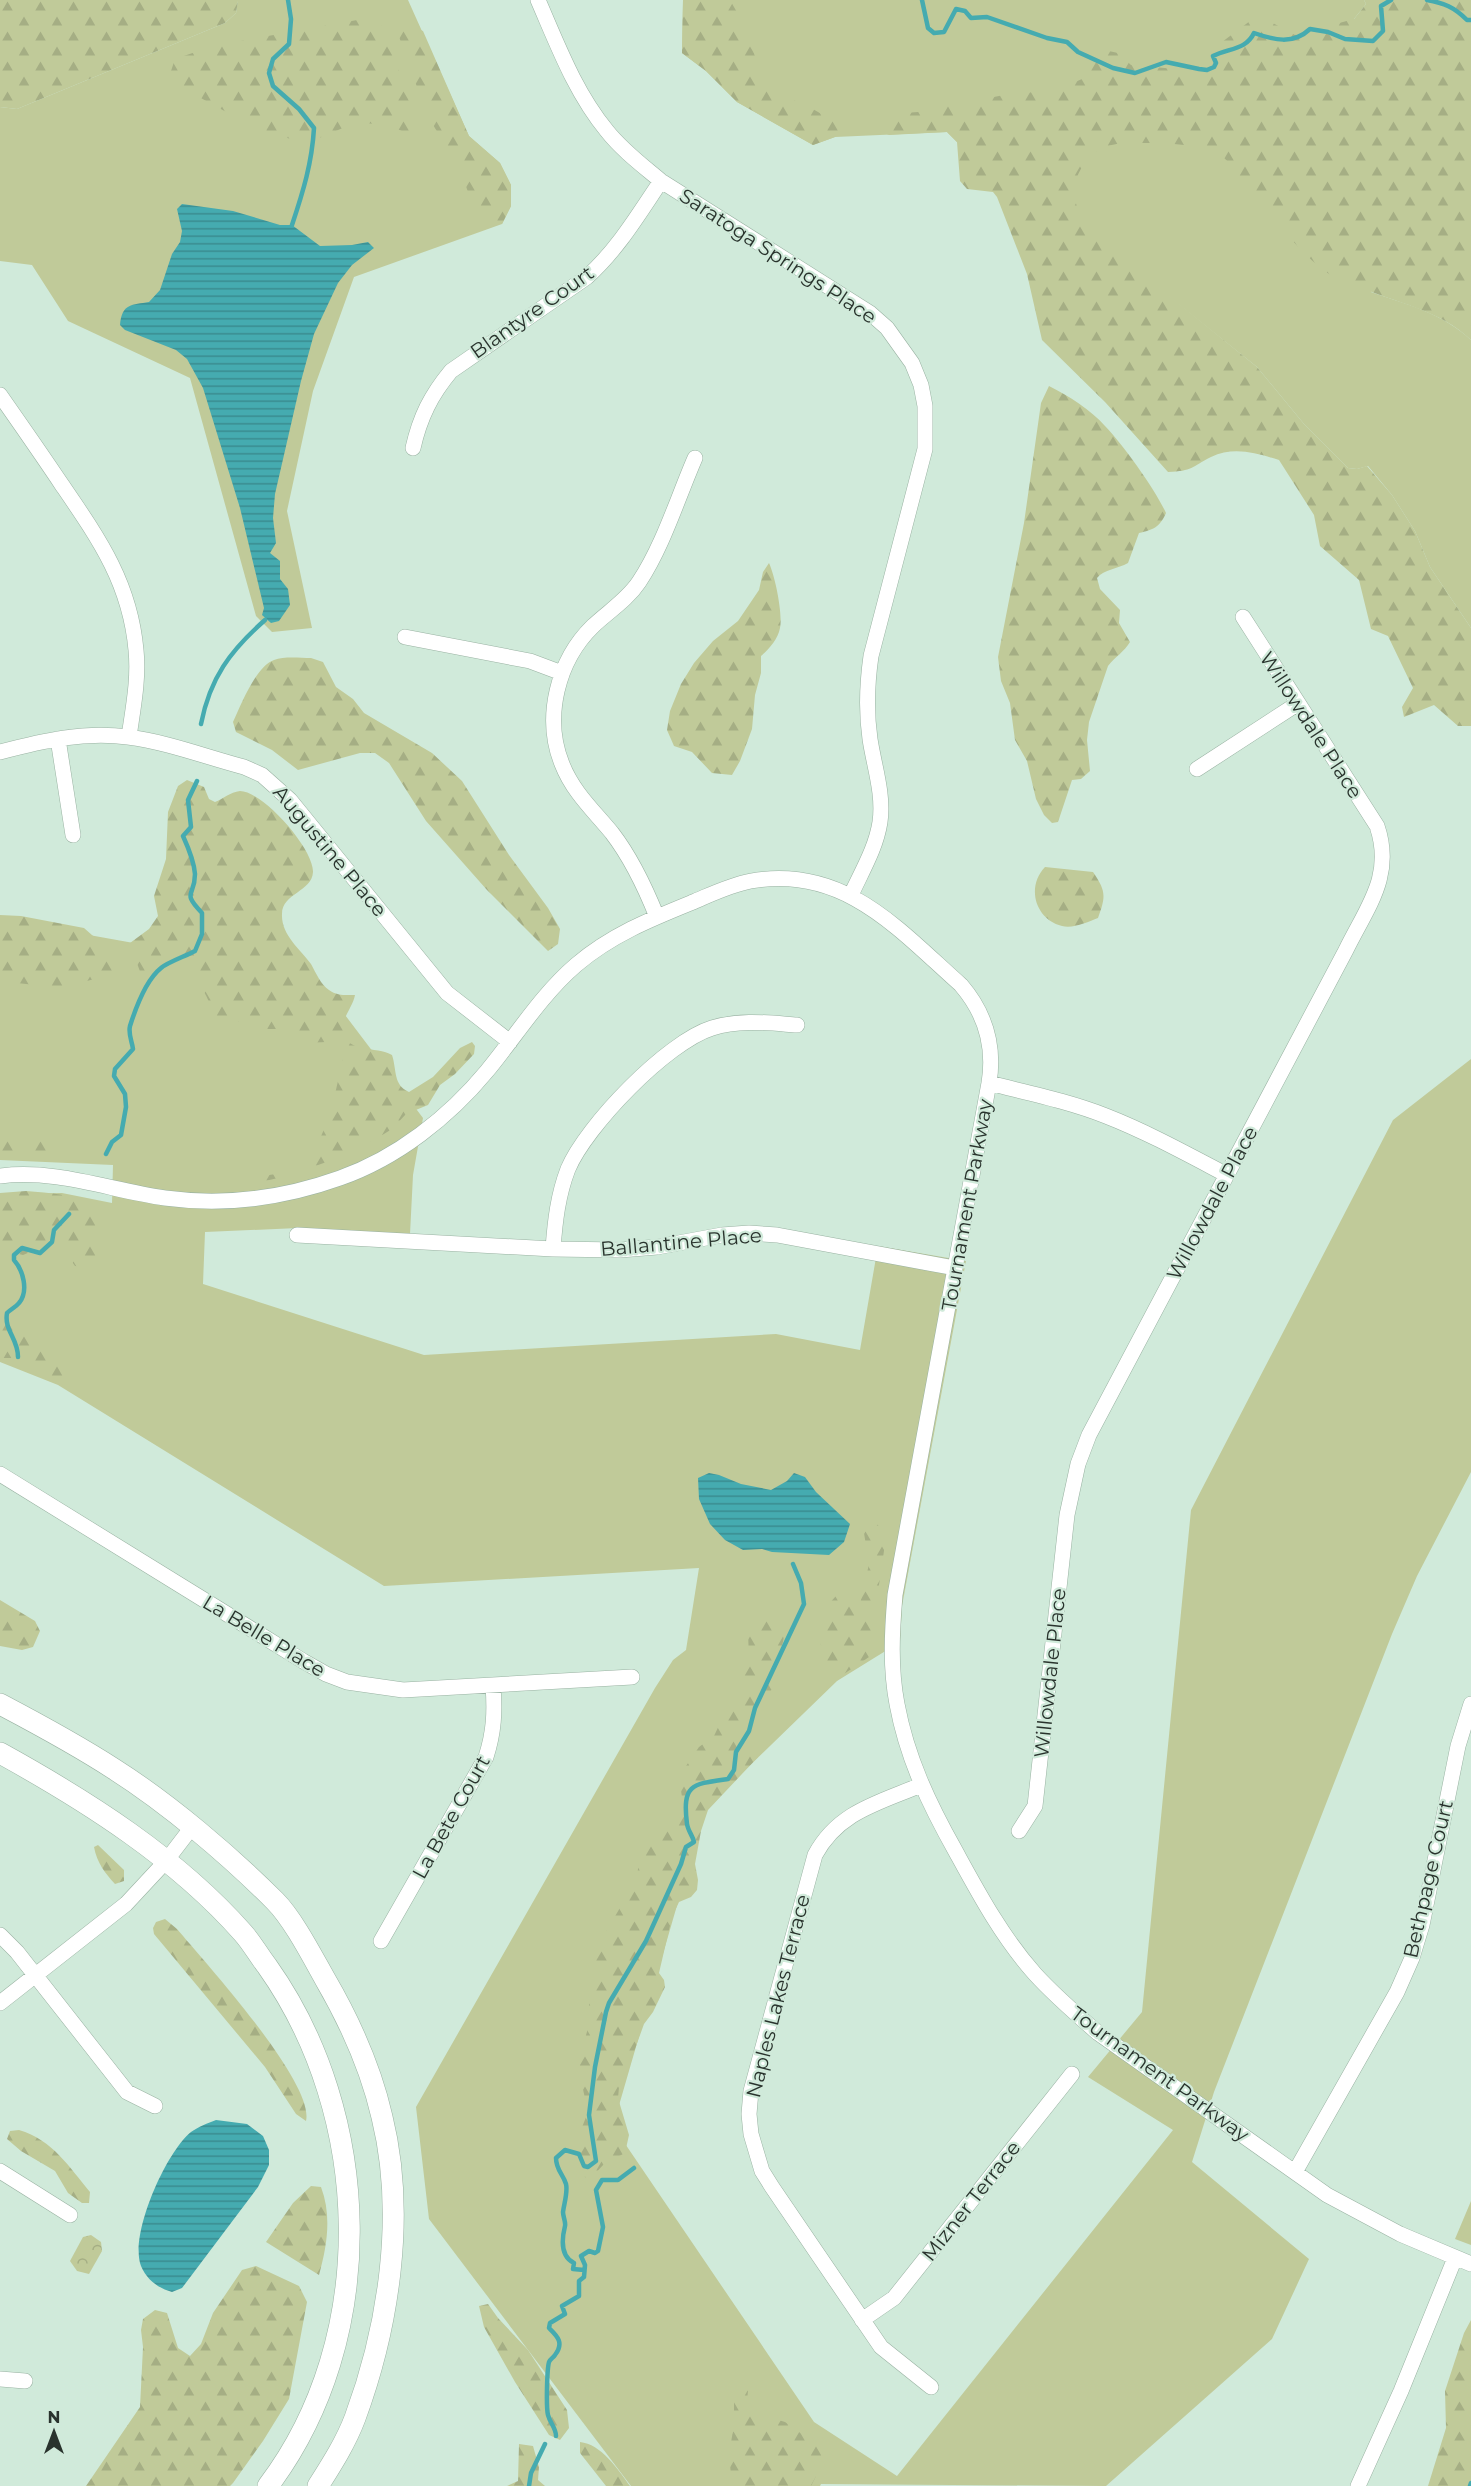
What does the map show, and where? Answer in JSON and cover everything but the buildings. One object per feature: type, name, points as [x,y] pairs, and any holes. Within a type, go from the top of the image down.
[{"type":"main road","points":[[0,1704],[115,1770],[192,1827],[277,1903],[341,2007],[367,2066],[383,2118],[392,2181],[389,2286],[379,2342],[355,2419],[318,2486]]},
{"type":"main road","points":[[0,1753],[110,1820],[166,1861],[201,1891],[244,1934],[283,1988],[319,2063],[334,2111],[346,2168],[349,2262],[340,2321],[330,2361],[308,2417],[280,2470],[268,2486]]},
{"type":"street","name":"Saratoga Springs Place","points":[[538,0],[572,78],[589,107],[607,132],[631,157],[661,181],[870,313],[901,345],[921,385],[926,416],[924,449],[871,656],[867,685],[867,719],[880,800],[880,820],[873,847],[851,895]]},
{"type":"street","name":"Blantyre Court","points":[[414,448],[418,426],[426,407],[436,388],[451,371],[587,277],[621,242],[661,181]]},
{"type":"street","points":[[0,395],[101,542],[125,594],[136,651],[136,686],[129,737]]},
{"type":"street","points":[[657,917],[628,855],[582,800],[570,782],[555,740],[553,718],[562,673],[580,641],[593,626],[621,603],[643,575],[695,458]]},
{"type":"street","name":"Willowdale Place","points":[[1019,1831],[1035,1806],[1067,1515],[1078,1464],[1089,1435],[1372,898],[1383,866],[1382,842],[1377,826],[1243,617]]},
{"type":"street","points":[[405,637],[530,661],[562,673]]},
{"type":"street","points":[[1197,769],[1297,704]]},
{"type":"street","name":"Augustine Place","points":[[0,752],[58,738],[129,737],[244,767],[262,775],[290,800],[447,993],[510,1042]]},
{"type":"street","points":[[58,738],[73,835]]},
{"type":"street","name":"Tournament Parkway","points":[[0,1176],[42,1175],[69,1178],[163,1197],[200,1201],[238,1201],[307,1189],[353,1173],[406,1144],[461,1100],[548,993],[574,967],[598,948],[629,929],[726,888],[769,879],[794,879],[818,883],[851,895],[884,916],[970,996],[987,1030],[991,1048],[989,1083],[895,1595],[892,1666],[896,1702],[904,1738],[921,1785],[988,1910],[1035,1974],[1065,2005],[1098,2033],[1328,2195],[1400,2234],[1471,2264]]},
{"type":"street","points":[[553,1249],[561,1190],[580,1146],[596,1125],[660,1060],[693,1035],[712,1028],[752,1022],[797,1025]]},
{"type":"street","points":[[989,1083],[1063,1101],[1105,1115],[1227,1174]]},
{"type":"street","name":"Ballantine Place","points":[[297,1235],[553,1249],[620,1250],[750,1233],[777,1235],[955,1268]]},
{"type":"street","name":"La Belle Place","points":[[0,1474],[326,1674],[347,1682],[403,1690],[632,1677]]},
{"type":"street","name":"La Bete Court","points":[[381,1941],[486,1757],[495,1717],[493,1686]]},
{"type":"street","name":"Bethpage Court","points":[[1295,2172],[1397,1992],[1412,1958],[1422,1925],[1458,1746],[1471,1704]]},
{"type":"street","name":"Naples Lakes Terrace","points":[[921,1785],[850,1816],[835,1826],[815,1855],[751,2091],[749,2114],[751,2134],[762,2171],[881,2347],[931,2386]]},
{"type":"street","points":[[0,2003],[126,1904],[166,1861],[192,1827]]},
{"type":"street","points":[[0,1935],[17,1952],[127,2092],[155,2106]]},
{"type":"street","name":"Mizner Terrace","points":[[862,2320],[894,2298],[1072,2074]]},
{"type":"street","points":[[0,2171],[70,2215]]},
{"type":"street","points":[[1358,2486],[1401,2391],[1455,2258]]},
{"type":"street","points":[[0,2379],[25,2381]]},
{"type":"green space","points":[[0,0],[238,1],[236,13],[225,23],[17,109],[0,107]]},
{"type":"green space","points":[[238,0],[408,0],[469,136],[500,163],[511,185],[511,206],[502,224],[354,277],[313,391],[287,511],[312,628],[272,632],[256,616],[190,378],[68,321],[32,265],[0,261],[0,107],[17,109],[225,23],[236,13]]},
{"type":"green space","points":[[683,0],[1364,0],[1366,4],[1354,19],[1371,292],[1437,317],[1471,340],[1471,628],[1430,567],[1415,531],[1392,495],[1368,466],[1357,469],[1348,468],[1304,424],[1257,367],[1132,267],[957,142],[947,132],[835,137],[813,145],[737,102],[706,71],[682,53]]},
{"type":"green space","points":[[683,0],[730,0],[747,30],[757,63],[771,90],[811,108],[846,128],[835,137],[813,145],[737,102],[706,71],[682,53]]},
{"type":"green space","points":[[1364,0],[1471,0],[1471,340],[1446,321],[1432,314],[1332,276],[1296,244],[1228,161],[1211,151],[1172,144],[1132,143],[1107,146],[1093,154],[1082,167],[1075,184],[1075,199],[1088,230],[1257,367],[1304,424],[1348,468],[1357,469],[1367,466],[1392,495],[1415,531],[1430,567],[1471,628],[1471,726],[1458,726],[1434,705],[1404,717],[1402,707],[1413,688],[1388,636],[1371,629],[1359,580],[1320,546],[1314,515],[1279,460],[1237,451],[1211,457],[1187,469],[1168,472],[1105,402],[1042,340],[1027,274],[997,197],[993,192],[967,189],[960,181],[957,142],[947,132],[889,135],[882,132],[876,121],[891,114],[918,112],[1004,95],[1050,93],[1082,79],[1104,50],[1118,53],[1131,65],[1187,70],[1203,74],[1220,64],[1218,45],[1258,15],[1295,35],[1354,19],[1366,4]]},
{"type":"green space","points":[[374,17],[384,28],[416,121],[417,138],[391,126],[357,122],[305,144],[250,125],[179,86],[171,71],[175,59],[213,46]]},
{"type":"green space","points":[[392,17],[423,31],[469,136],[500,163],[511,185],[511,206],[502,224],[486,222],[476,215],[460,169],[427,115]]},
{"type":"green space","points":[[1049,386],[1093,414],[1105,426],[1138,468],[1166,513],[1156,527],[1139,533],[1128,563],[1103,573],[1097,578],[1100,589],[1120,610],[1119,623],[1130,642],[1108,666],[1089,722],[1087,740],[1090,771],[1081,779],[1072,780],[1058,822],[1052,823],[1044,815],[1036,799],[1027,761],[1015,740],[1010,703],[1001,681],[998,657],[1024,523],[1041,403]]},
{"type":"green space","points":[[769,563],[779,605],[781,622],[779,632],[773,644],[761,656],[761,673],[755,695],[752,729],[740,761],[732,775],[712,773],[692,752],[674,746],[667,730],[670,711],[681,684],[694,663],[713,641],[738,621],[759,590],[763,572]]},
{"type":"green space","points":[[311,658],[323,662],[336,687],[353,699],[364,713],[432,753],[462,781],[509,855],[548,908],[560,929],[558,944],[548,951],[487,890],[426,821],[389,763],[375,753],[360,753],[298,770],[272,750],[236,732],[233,722],[255,678],[267,664],[278,659]]},
{"type":"green space","points":[[187,780],[204,787],[209,799],[215,802],[240,791],[261,800],[286,823],[305,850],[311,862],[313,872],[311,879],[283,907],[283,922],[288,935],[326,988],[338,994],[355,995],[343,1027],[344,1036],[348,1042],[361,1048],[392,1055],[398,1081],[409,1092],[433,1077],[460,1048],[472,1042],[475,1046],[474,1054],[455,1074],[440,1085],[428,1105],[406,1114],[392,1129],[335,1159],[287,1176],[256,1183],[250,1179],[283,1173],[293,1168],[318,1143],[330,1116],[343,1059],[337,1049],[326,1042],[297,1041],[287,1029],[268,1029],[251,1020],[211,1023],[209,1015],[212,1008],[204,992],[194,976],[180,963],[163,958],[145,978],[141,975],[130,943],[149,929],[158,916],[154,896],[166,859],[168,812],[178,786]]},
{"type":"green space","points":[[1045,867],[1093,872],[1103,894],[1098,918],[1080,925],[1066,927],[1045,917],[1036,901],[1035,893],[1039,875]]},
{"type":"green space","points":[[0,915],[21,916],[84,928],[119,961],[118,972],[63,988],[17,983],[0,986]]},
{"type":"green space","points":[[0,919],[167,949],[339,1007],[423,1118],[413,1175],[410,1234],[298,1228],[205,1232],[203,1284],[424,1355],[776,1334],[860,1350],[878,1246],[966,1261],[902,1606],[900,1642],[837,1681],[705,1809],[613,2126],[814,2422],[897,2476],[1173,2130],[1088,2077],[1142,2012],[1191,1510],[1393,1120],[1471,1059],[1471,1472],[1417,1576],[1392,1634],[1214,2092],[1192,2162],[1309,2259],[1272,2339],[1106,2486],[821,2484],[820,2486],[631,2486],[429,2219],[416,2107],[655,1688],[673,1660],[686,1650],[699,1568],[384,1586],[58,1385],[0,1362],[0,1194],[62,1193],[112,1203],[113,1165],[0,1160]]},
{"type":"green space","points":[[0,1133],[44,1142],[50,1147],[47,1153],[0,1154]]},
{"type":"green space","points":[[26,1191],[70,1196],[95,1205],[104,1253],[84,1267],[75,1266],[64,1245],[56,1241],[23,1255],[3,1250],[0,1245],[0,1193]]},
{"type":"green space","points":[[0,1305],[7,1311],[24,1336],[51,1354],[66,1380],[64,1386],[12,1358],[0,1358]]},
{"type":"green space","points":[[871,1523],[878,1525],[885,1544],[875,1612],[873,1646],[869,1657],[841,1676],[830,1677],[820,1640],[822,1615],[844,1588],[849,1593],[860,1619],[860,1604],[869,1564],[864,1533]]},
{"type":"green space","points":[[0,1600],[35,1621],[40,1631],[33,1647],[22,1650],[0,1646]]},
{"type":"green space","points":[[771,1620],[781,1629],[784,1637],[778,1664],[778,1684],[763,1698],[758,1709],[737,1733],[736,1746],[749,1745],[756,1748],[758,1757],[708,1810],[701,1831],[695,1864],[697,1890],[691,1897],[679,1902],[672,1917],[659,1973],[664,1980],[665,1987],[653,2012],[644,2024],[631,2060],[620,2076],[618,2098],[629,2135],[625,2153],[604,2164],[590,2179],[582,2176],[572,2153],[588,2112],[579,2071],[581,2052],[589,2025],[589,2002],[594,1992],[596,1956],[603,1937],[628,1894],[637,1875],[639,1863],[658,1827],[678,1810],[682,1797],[680,1784],[684,1769],[699,1747],[714,1736],[741,1688],[742,1670],[749,1659],[748,1632],[757,1621]]},
{"type":"green space","points":[[98,1845],[124,1870],[124,1881],[115,1884],[105,1872],[95,1853],[94,1847]]},
{"type":"green space","points":[[165,1919],[177,1929],[210,1967],[276,2052],[293,2079],[304,2103],[306,2121],[296,2114],[265,2067],[154,1934],[153,1928],[156,1922]]},
{"type":"green space","points":[[19,2130],[41,2140],[59,2155],[90,2192],[89,2203],[82,2203],[68,2193],[55,2171],[21,2151],[7,2139],[10,2131]]},
{"type":"green space","points":[[311,2186],[321,2187],[327,2220],[326,2242],[319,2275],[266,2242],[293,2203]]},
{"type":"green space","points":[[1471,2201],[1471,2245],[1455,2239]]},
{"type":"green space","points":[[91,2235],[101,2242],[102,2251],[89,2274],[77,2271],[70,2261],[83,2237]]},
{"type":"green space","points":[[256,2266],[299,2286],[307,2302],[289,2399],[233,2483],[230,2486],[86,2486],[140,2407],[143,2319],[155,2310],[167,2313],[178,2348],[190,2356],[201,2344],[213,2313],[242,2270]]},
{"type":"green space","points":[[488,2304],[528,2350],[567,2410],[569,2428],[560,2440],[549,2435],[515,2382],[484,2327],[479,2306]]},
{"type":"green space","points":[[1471,2320],[1471,2486],[1428,2486],[1446,2428],[1445,2391],[1464,2333]]},
{"type":"green space","points":[[743,2386],[748,2391],[747,2408],[753,2418],[763,2424],[775,2419],[785,2422],[834,2457],[817,2474],[811,2486],[732,2486],[729,2454],[734,2425],[734,2398],[737,2388]]},
{"type":"green space","points":[[580,2442],[602,2452],[630,2486],[606,2486],[580,2453]]},
{"type":"green space","points":[[519,2444],[533,2446],[539,2467],[538,2480],[545,2486],[507,2486],[518,2481]]},
{"type":"water","points":[[182,204],[233,211],[280,225],[292,225],[320,246],[368,242],[374,248],[352,265],[338,283],[314,334],[301,381],[275,494],[273,518],[276,543],[270,553],[280,561],[280,579],[288,589],[290,605],[279,621],[271,623],[262,615],[264,608],[240,508],[203,388],[187,359],[176,350],[125,330],[120,325],[123,313],[129,306],[149,302],[160,290],[172,254],[180,242],[182,231],[177,209]]},
{"type":"water","points":[[709,1473],[741,1484],[771,1490],[787,1481],[794,1473],[805,1477],[816,1492],[850,1524],[844,1542],[829,1555],[772,1552],[762,1549],[743,1550],[725,1540],[710,1524],[699,1499],[698,1478]]},
{"type":"water","points":[[216,2120],[247,2124],[263,2136],[269,2150],[269,2165],[258,2187],[182,2288],[172,2292],[154,2283],[141,2266],[140,2235],[145,2215],[161,2175],[181,2142],[194,2130]]},
{"type":"waterway","points":[[288,0],[291,19],[289,44],[273,59],[269,73],[273,86],[299,109],[314,128],[306,177],[292,225]]},
{"type":"waterway","points":[[922,0],[928,28],[934,33],[944,32],[956,9],[965,11],[971,18],[987,17],[1047,38],[1067,42],[1078,52],[1113,68],[1135,73],[1166,62],[1207,70],[1214,67],[1216,63],[1213,56],[1242,46],[1251,39],[1254,33],[1283,40],[1297,37],[1310,29],[1328,32],[1345,39],[1373,41],[1383,31],[1381,6],[1391,0]]},
{"type":"waterway","points":[[1427,0],[1448,6],[1467,20],[1471,20]]},
{"type":"waterway","points":[[201,724],[210,693],[223,666],[265,620]]},
{"type":"waterway","points":[[106,1154],[112,1142],[121,1135],[126,1107],[125,1094],[114,1076],[115,1069],[133,1049],[130,1029],[138,1002],[156,973],[168,964],[195,951],[202,934],[202,913],[191,897],[195,874],[183,836],[191,827],[188,800],[197,781]]},
{"type":"waterway","points":[[18,1357],[16,1345],[7,1325],[7,1313],[19,1303],[24,1293],[22,1275],[14,1260],[14,1255],[22,1248],[40,1253],[52,1242],[54,1230],[69,1214]]},
{"type":"waterway","points":[[584,2270],[573,2269],[574,2263],[569,2260],[564,2251],[563,2212],[566,2187],[556,2158],[565,2150],[579,2154],[584,2166],[588,2167],[596,2161],[589,2115],[595,2067],[606,2012],[609,2003],[646,1941],[681,1864],[686,1847],[694,1842],[687,1824],[688,1794],[698,1785],[728,1779],[734,1770],[736,1752],[749,1731],[755,1708],[804,1604],[801,1583],[793,1564]]},
{"type":"waterway","points":[[556,2436],[548,2415],[547,2380],[549,2362],[558,2350],[559,2343],[557,2336],[549,2328],[550,2323],[565,2314],[562,2306],[579,2296],[579,2281],[584,2277],[585,2265],[581,2256],[589,2251],[595,2253],[598,2251],[603,2227],[596,2190],[602,2180],[618,2180],[634,2168]]},
{"type":"waterway","points":[[529,2486],[531,2473],[545,2444]]}]
